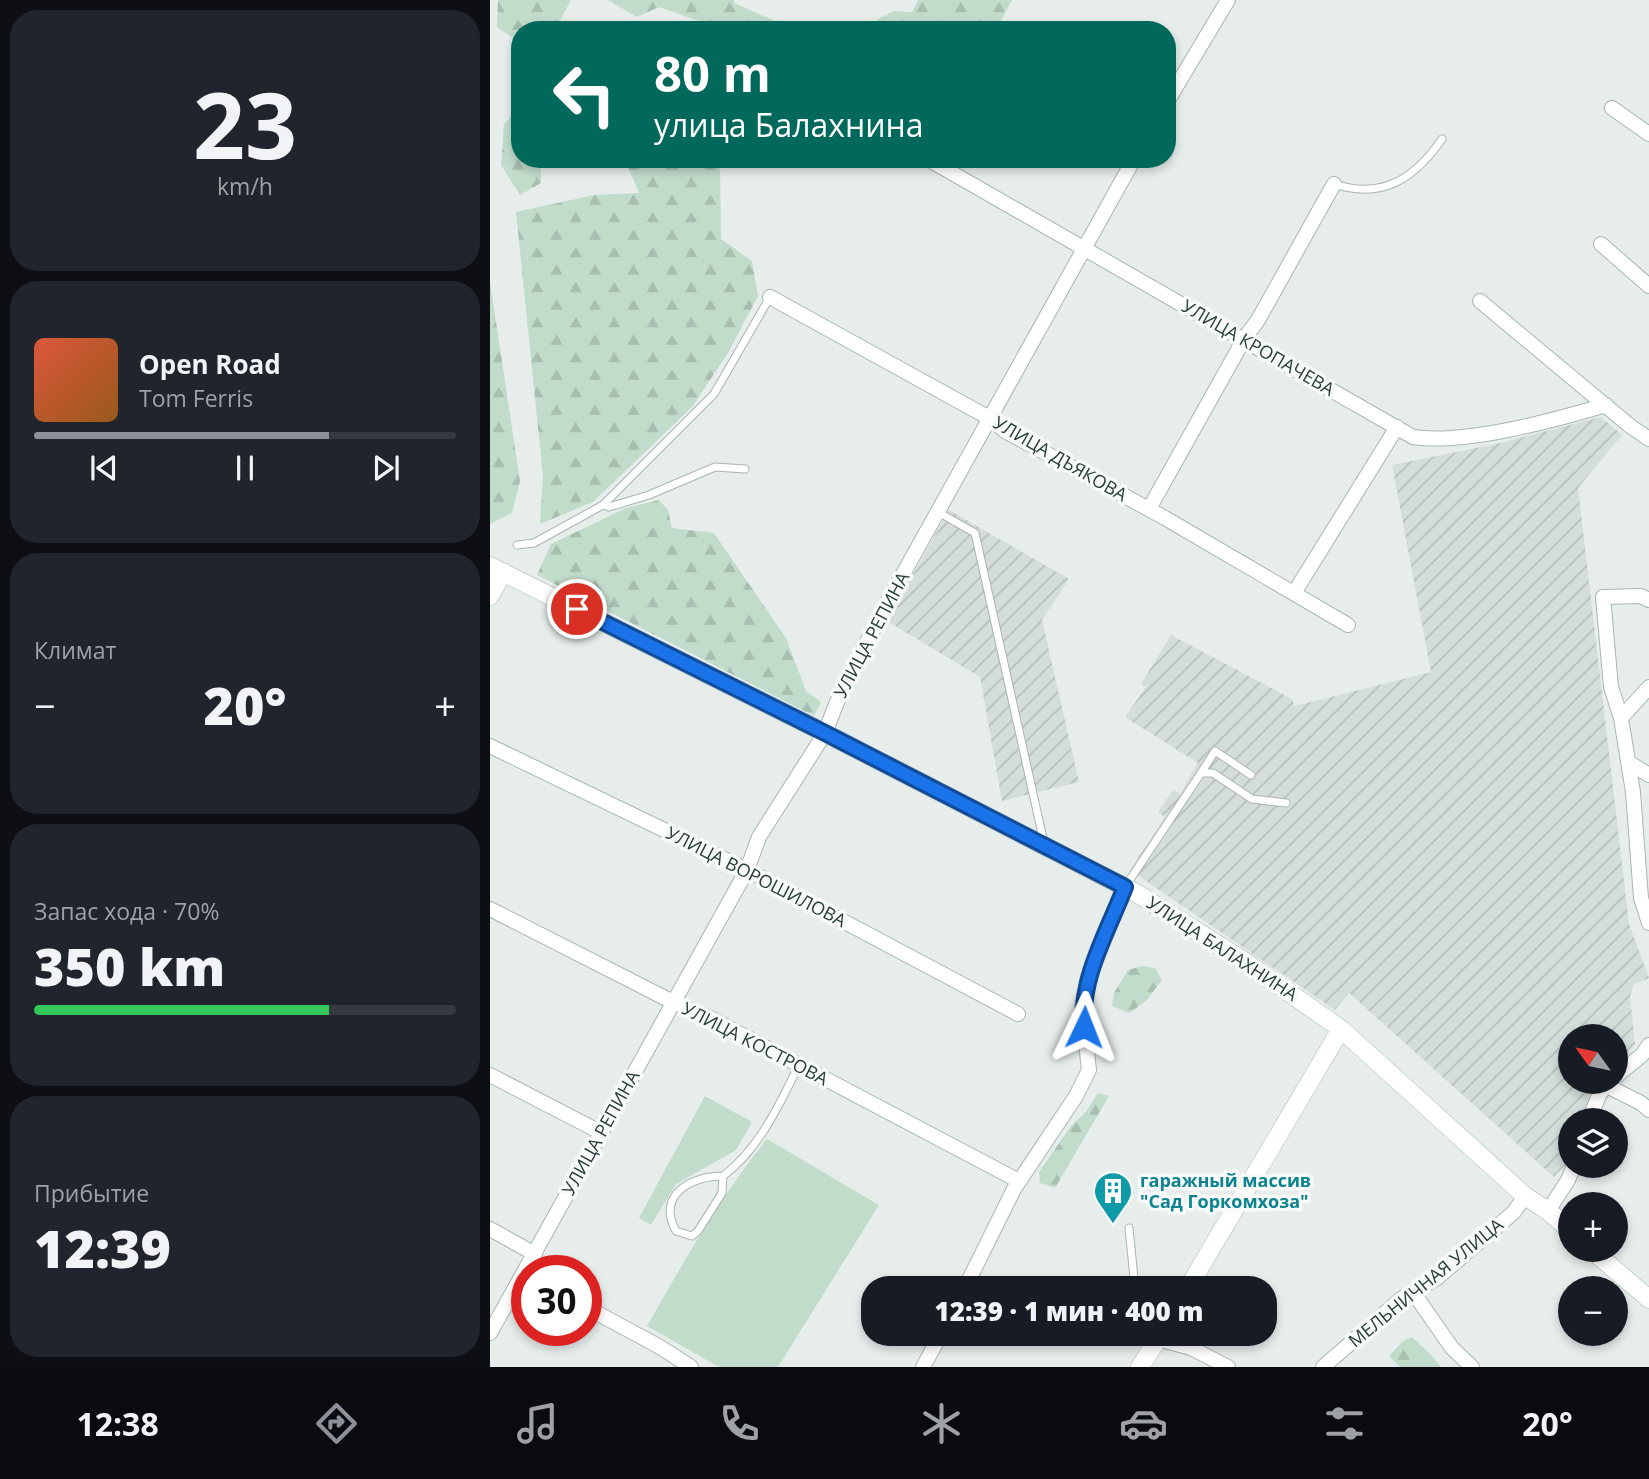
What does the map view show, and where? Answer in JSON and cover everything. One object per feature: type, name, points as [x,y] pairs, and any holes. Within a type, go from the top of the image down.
[{"type":"street","points":[[1176,87],[1228,0]]},
{"type":"street","points":[[1612,108],[1649,134]]},
{"type":"street","name":"УЛИЦА КРОПАЧЕВА","points":[[943,168],[1413,437],[1430,440],[1465,436],[1606,405]]},
{"type":"street","name":"УЛИЦА РЕПИНА","points":[[535,1254],[747,870],[759,837],[825,733],[837,702],[883,610],[1129,168]]},
{"type":"street","points":[[1149,509],[1335,184]]},
{"type":"street","points":[[1601,244],[1649,286]]},
{"type":"street","name":"УЛИЦА ДЪЯКОВА","points":[[770,297],[991,419],[1005,431],[1149,509],[1348,625]]},
{"type":"street","points":[[1480,301],[1649,439]]},
{"type":"street","points":[[1294,593],[1397,428]]},
{"type":"street","points":[[490,596],[496,569]]},
{"type":"street","name":"УЛИЦА БАЛАХНИНА","points":[[496,569],[1125,887],[1241,959],[1342,1029],[1525,1196],[1558,1220]]},
{"type":"street","points":[[1649,600],[1641,596],[1602,597],[1611,687],[1621,718],[1633,792],[1641,898],[1649,921]]},
{"type":"street","points":[[1621,718],[1649,687]]},
{"type":"street","name":"УЛИЦА ВОРОШИЛОВА","points":[[490,746],[747,870],[1018,1014]]},
{"type":"street","points":[[1628,762],[1649,775]]},
{"type":"street","points":[[971,1276],[1019,1181],[1076,1096],[1088,1070],[1082,1007],[1088,977],[1125,887]]},
{"type":"street","name":"УЛИЦА КОСТРОВА","points":[[490,909],[710,1018],[1019,1181]]},
{"type":"street","points":[[1195,1276],[1342,1029]]},
{"type":"street","points":[[1628,1067],[1649,1045]]},
{"type":"street","points":[[490,1076],[602,1133]]},
{"type":"street","points":[[1626,1094],[1649,1110]]},
{"type":"street","points":[[1548,1211],[1569,1178]]},
{"type":"street","name":"МЕЛЬНИЧНАЯ УЛИЦА","points":[[1323,1367],[1401,1299],[1437,1279],[1514,1212],[1525,1196]]},
{"type":"street","points":[[490,1229],[535,1254]]},
{"type":"street","points":[[1606,1262],[1649,1299]]},
{"type":"street","points":[[1413,1292],[1452,1348],[1472,1367]]},
{"type":"street","name":"УЛИЦА РЕПИНА","points":[[490,1333],[511,1297]]},
{"type":"street","points":[[602,1316],[691,1367]]},
{"type":"street","points":[[928,1366],[936,1346]]},
{"type":"street","points":[[1140,1367],[1151,1346]]},
{"type":"street","points":[[1186,1346],[1228,1367]]},
{"type":"lane","points":[[1335,184],[1353,190],[1381,189],[1405,179],[1430,157],[1443,139]]},
{"type":"lane","points":[[517,545],[534,544],[603,505],[714,394],[770,297]]},
{"type":"lane","points":[[603,505],[609,507],[649,495],[715,467],[745,469]]},
{"type":"lane","points":[[938,512],[975,533],[1045,846]]},
{"type":"lane","points":[[1125,887],[1215,751],[1251,775]]},
{"type":"lane","points":[[1201,773],[1213,773],[1252,799],[1286,803]]},
{"type":"lane","points":[[723,1176],[722,1193],[698,1231],[692,1236],[676,1231],[670,1220],[669,1208],[683,1187],[707,1176],[723,1176],[736,1167],[766,1128],[799,1065]]},
{"type":"lane","points":[[1129,1228],[1135,1276]]},
{"type":"shaded area","points":[[1601,417],[1622,435],[1578,488],[1629,924],[1649,978],[1634,984],[1630,996],[1635,1044],[1628,1051],[1628,1024],[1558,1024],[1558,1094],[1592,1094],[1587,1108],[1558,1108],[1558,1173],[1554,1177],[1349,993],[1335,1010],[1130,870],[1165,817],[1158,812],[1173,790],[1180,794],[1198,763],[1125,717],[1146,687],[1141,684],[1171,635],[1292,699],[1295,706],[1431,672],[1392,465],[1496,444]]},
{"type":"shaded area","points":[[949,510],[1069,579],[1042,620],[1079,782],[1002,801],[980,677],[887,621]]},
{"type":"green space","points":[[498,0],[571,0],[560,21],[511,21],[511,37],[497,27]]},
{"type":"green space","points":[[608,0],[734,0],[734,3],[775,21],[699,21],[659,7],[637,17]]},
{"type":"green space","points":[[918,0],[1012,0],[1001,21],[877,21],[894,11],[912,12]]},
{"type":"green space","points":[[511,116],[511,168],[541,169],[541,183],[520,195],[501,165],[504,125]]},
{"type":"green space","points":[[628,168],[720,168],[721,239],[752,261],[758,296],[728,353],[692,407],[593,502],[540,524],[543,476],[516,212],[594,195],[639,193]]},
{"type":"green space","points":[[490,282],[520,481],[512,513],[490,524]]},
{"type":"green space","points":[[659,500],[668,510],[672,528],[714,533],[786,638],[806,691],[821,702],[814,716],[537,575],[551,544],[626,508]]},
{"type":"green space","points":[[1142,966],[1155,968],[1162,980],[1146,1001],[1129,1013],[1112,1006],[1114,993],[1128,970]]},
{"type":"green space","points":[[1098,1093],[1109,1096],[1055,1188],[1040,1183],[1039,1172]]},
{"type":"green space","points":[[705,1096],[752,1122],[736,1150],[676,1184],[651,1225],[639,1218]]},
{"type":"green space","points":[[767,1139],[879,1205],[778,1367],[719,1367],[647,1326],[718,1207]]},
{"type":"green space","points":[[1412,1337],[1441,1367],[1400,1367],[1389,1356],[1403,1341]]},
{"type":"place","name":"гаражный массив \"Сад Горкомхоза\"","points":[[1113,1225]]},
{"type":"route","points":[[577,609],[1125,887],[1088,977],[1082,1007],[1084,1027]]}]
